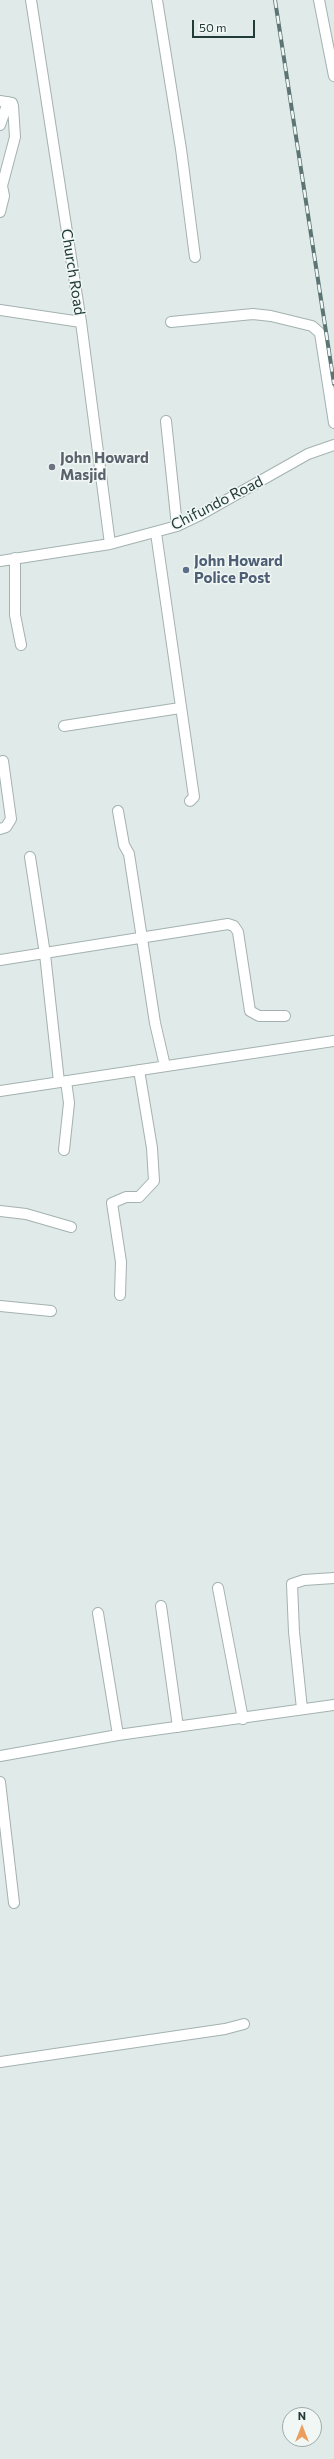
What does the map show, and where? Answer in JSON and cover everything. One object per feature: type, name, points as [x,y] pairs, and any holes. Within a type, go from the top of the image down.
[{"type":"street","name":"Church Road","points":[[31,0],[81,322],[110,544]]},
{"type":"street","points":[[158,0],[181,149],[195,257]]},
{"type":"street","points":[[319,0],[334,76]]},
{"type":"street","points":[[0,124],[4,101],[13,106],[15,136],[1,185],[4,196],[0,212]]},
{"type":"street","points":[[0,310],[81,322]]},
{"type":"street","points":[[170,322],[253,314],[272,316],[312,326],[320,333],[334,423]]},
{"type":"street","points":[[166,421],[177,526]]},
{"type":"street","name":"Chifundo Road","points":[[0,561],[110,544],[156,533],[177,526],[200,515],[308,454],[334,445]]},
{"type":"street","points":[[156,533],[194,797],[190,801]]},
{"type":"street","points":[[15,558],[15,615],[20,644]]},
{"type":"street","points":[[64,726],[180,708]]},
{"type":"street","points":[[0,828],[6,828],[11,819],[3,761]]},
{"type":"street","points":[[118,810],[124,845],[128,854],[165,1066]]},
{"type":"street","points":[[30,858],[68,1115],[64,1150]]},
{"type":"street","points":[[0,960],[45,954],[142,936],[228,924],[234,926],[238,932],[250,1011],[259,1016],[285,1016]]},
{"type":"street","points":[[0,1091],[334,1041]]},
{"type":"street","points":[[120,1295],[122,1262],[112,1203],[126,1197],[139,1197],[154,1181],[151,1141],[139,1070]]},
{"type":"street","points":[[0,1211],[26,1214],[71,1227]]},
{"type":"street","points":[[0,1306],[51,1310]]},
{"type":"street","points":[[302,1709],[294,1632],[292,1584],[304,1580],[334,1578]]},
{"type":"street","points":[[218,1588],[244,1718]]},
{"type":"street","points":[[161,1606],[178,1728]]},
{"type":"street","points":[[98,1613],[118,1735]]},
{"type":"street","points":[[0,1756],[118,1735],[178,1728],[334,1705]]},
{"type":"street","points":[[0,1782],[14,1903]]},
{"type":"street","points":[[0,2062],[225,2029],[244,2024]]},
{"type":"railway","points":[[275,0],[334,384]]},
{"type":"place","name":"John Howard Masjid","points":[[52,467]]},
{"type":"place","name":"John Howard Police Post","points":[[186,570]]}]
